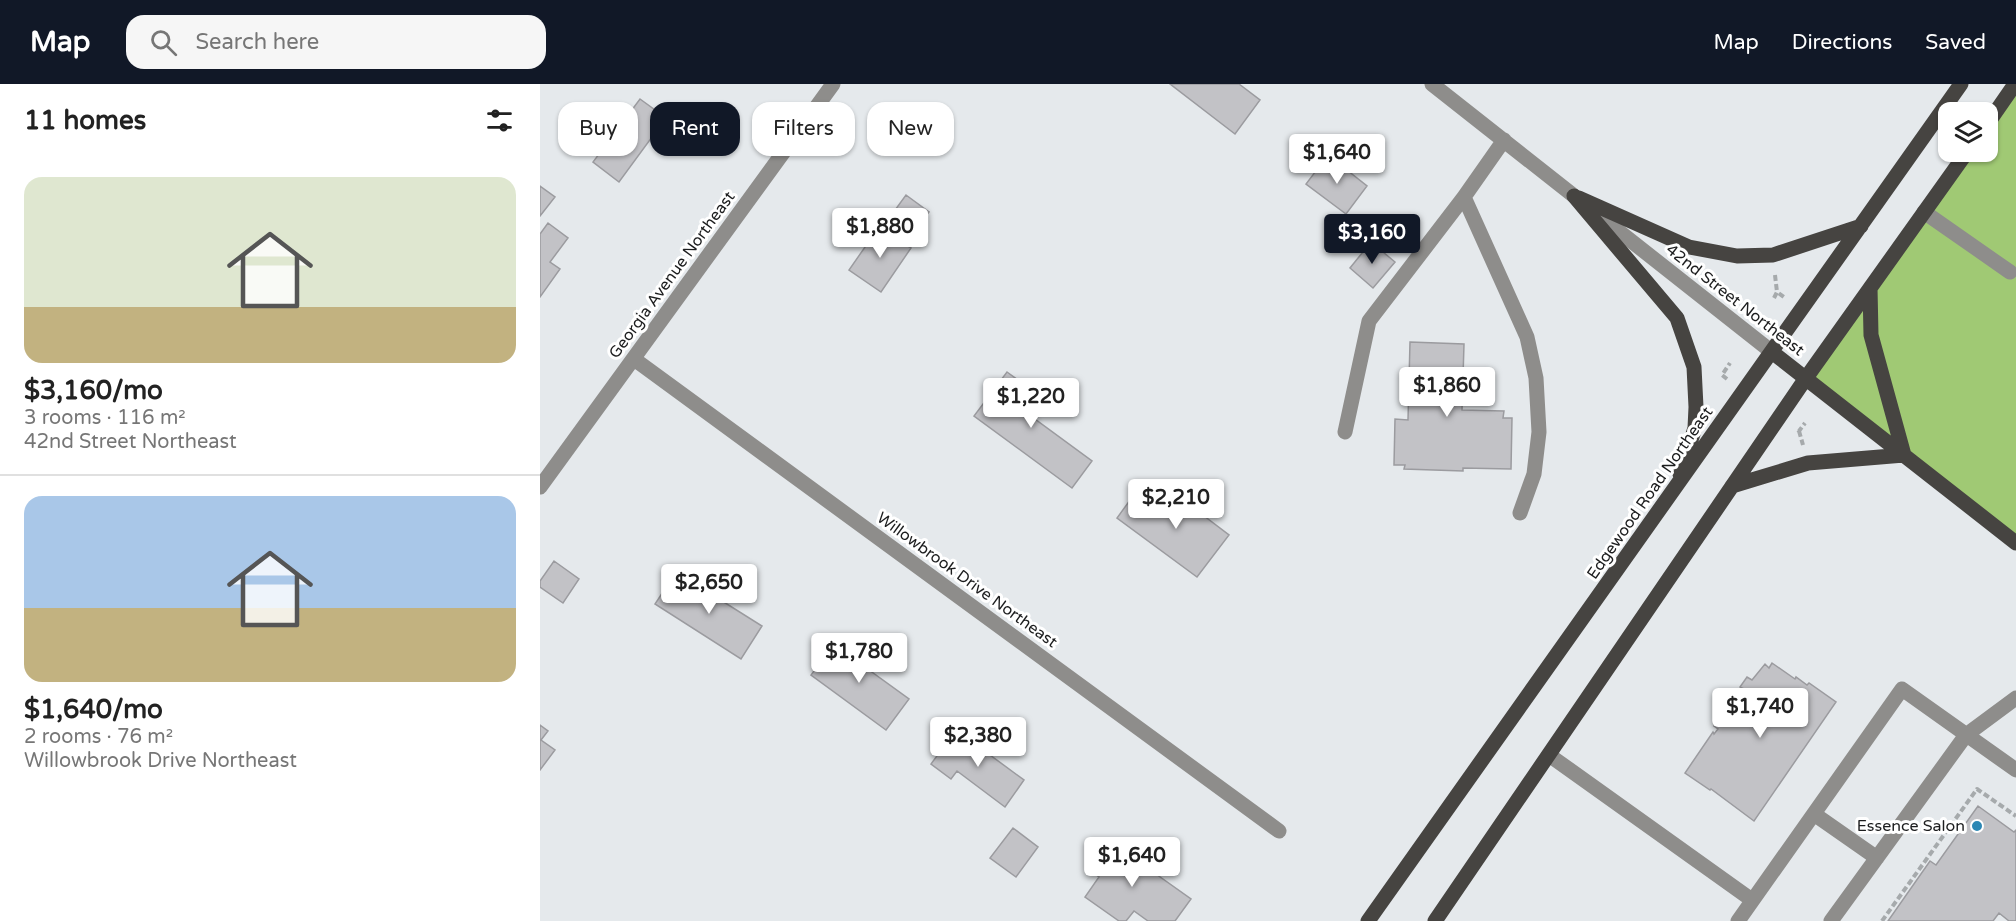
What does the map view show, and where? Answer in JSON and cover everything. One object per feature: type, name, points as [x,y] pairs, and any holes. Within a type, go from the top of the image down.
[{"type":"main road","name":"Edgewood Road Northeast","points":[[1368,921],[1961,84]]},
{"type":"main road","points":[[1998,109],[2015,84]]},
{"type":"main road","points":[[1435,921],[1806,378],[1960,162]]},
{"type":"main road","points":[[1574,196],[1689,248],[1737,256],[1773,255],[1861,226]]},
{"type":"main road","points":[[1574,196],[1677,318],[1688,347],[1694,367],[1695,428],[1675,488]]},
{"type":"main road","points":[[1732,486],[1808,463],[1904,455],[1871,335],[1870,288]]},
{"type":"main road","name":"42nd Street Northeast","points":[[1772,352],[2016,543]]},
{"type":"street","name":"Georgia Avenue Northeast","points":[[540,487],[833,84]]},
{"type":"street","name":"42nd Street Northeast","points":[[1432,84],[1772,352]]},
{"type":"street","points":[[1345,432],[1370,321],[1504,140]]},
{"type":"street","points":[[1464,197],[1527,337],[1536,378],[1539,432],[1534,474],[1520,513]]},
{"type":"street","points":[[1924,212],[2010,272]]},
{"type":"street","name":"Willowbrook Drive Northeast","points":[[634,359],[1279,831]]},
{"type":"street","points":[[1738,921],[1902,689],[2016,770]]},
{"type":"street","points":[[1831,921],[1966,735],[2016,698]]},
{"type":"street","points":[[1549,754],[1752,900]]},
{"type":"street","points":[[1814,814],[1877,858]]},
{"type":"path","points":[[1774,298],[1777,292],[1775,268]]},
{"type":"path","points":[[1777,292],[1784,297]]},
{"type":"path","points":[[1730,363],[1722,375],[1730,380]]},
{"type":"path","points":[[1799,431],[1805,450]]},
{"type":"path","points":[[1882,921],[1977,789],[2016,816]]},
{"type":"green space","points":[[2016,84],[2016,543],[1806,378],[1960,162],[1998,162],[1998,109]]},
{"type":"building","points":[[1170,84],[1239,84],[1260,100],[1235,134]]},
{"type":"building","points":[[640,99],[650,106],[650,140],[619,182],[593,162],[597,156],[638,156],[638,102]]},
{"type":"building","points":[[1328,155],[1367,186],[1346,214],[1306,184]]},
{"type":"building","points":[[540,186],[555,197],[540,216]]},
{"type":"building","points":[[906,195],[929,212],[910,238],[887,221]]},
{"type":"building","points":[[548,223],[568,238],[550,262],[560,269],[540,297],[540,234]]},
{"type":"building","points":[[879,227],[911,248],[881,292],[849,270]]},
{"type":"building","points":[[1371,242],[1395,262],[1373,288],[1350,268]]},
{"type":"building","points":[[1410,342],[1464,344],[1462,410],[1504,411],[1503,418],[1512,418],[1511,469],[1463,468],[1463,471],[1404,469],[1405,465],[1394,465],[1395,419],[1408,420]]},
{"type":"building","points":[[1007,372],[1048,402],[1035,419],[1092,461],[1072,488],[974,416]]},
{"type":"building","points":[[1166,487],[1229,535],[1197,577],[1117,518],[1133,496],[1150,508]]},
{"type":"building","points":[[554,561],[579,579],[563,603],[540,587],[540,581]]},
{"type":"building","points":[[676,572],[762,626],[741,659],[655,604]]},
{"type":"building","points":[[839,637],[869,660],[865,667],[909,699],[886,730],[811,675]]},
{"type":"building","points":[[1772,663],[1795,679],[1796,677],[1807,685],[1809,683],[1836,702],[1754,821],[1685,773],[1713,732],[1714,734],[1718,729],[1714,726],[1721,715],[1725,718],[1728,714],[1725,708],[1732,697],[1736,700],[1744,689],[1740,687],[1747,677],[1752,680],[1765,664],[1769,668]]},
{"type":"building","points":[[540,725],[548,731],[541,740],[555,750],[540,770]]},
{"type":"building","points":[[956,730],[1024,780],[1005,807],[957,771],[951,779],[931,764]]},
{"type":"building","points":[[1978,806],[2014,832],[2016,830],[2016,921],[2009,921],[1999,913],[1993,921],[1888,921],[1930,861],[1936,865]]},
{"type":"building","points":[[1013,828],[1038,847],[1016,877],[990,858]]},
{"type":"building","points":[[1108,840],[1191,899],[1175,921],[1148,921],[1134,911],[1126,921],[1119,921],[1085,897],[1099,877],[1087,868]]},
{"type":"place","name":"Essence Salon","points":[[1977,826]]}]
